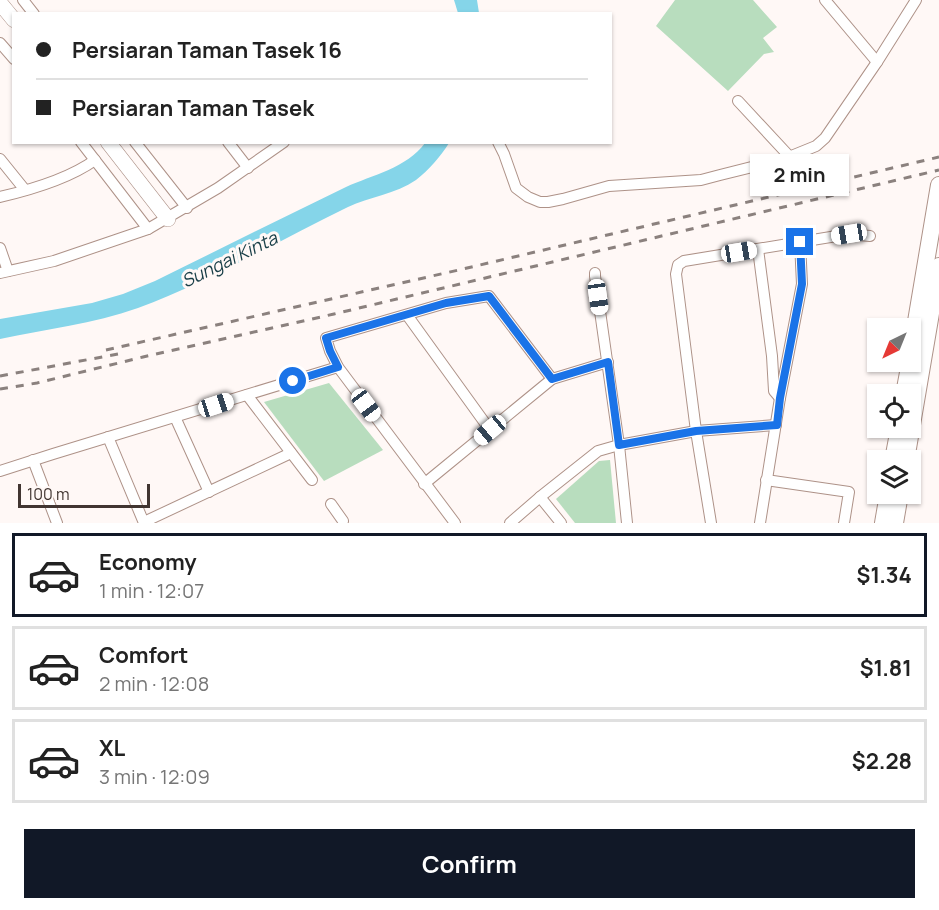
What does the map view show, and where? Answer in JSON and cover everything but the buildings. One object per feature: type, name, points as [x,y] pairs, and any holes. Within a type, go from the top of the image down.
[{"type":"main road","points":[[907,450],[933,273],[939,185]]},
{"type":"main road","points":[[921,318],[933,273]]},
{"type":"main road","points":[[883,523],[886,504]]},
{"type":"main road","points":[[895,523],[898,504]]},
{"type":"street","points":[[23,0],[32,12]]},
{"type":"street","points":[[825,0],[877,62]]},
{"type":"street","points":[[499,144],[516,188],[540,202],[563,199],[609,186],[701,180],[790,157],[816,146],[825,138],[916,0]]},
{"type":"street","points":[[0,3],[12,18]]},
{"type":"street","points":[[0,43],[9,56]]},
{"type":"street","points":[[738,101],[790,157]]},
{"type":"street","points":[[83,144],[148,229]]},
{"type":"street","points":[[110,144],[168,219]]},
{"type":"street","points":[[137,144],[187,208]]},
{"type":"street","points":[[230,144],[248,168]]},
{"type":"street","points":[[0,248],[4,272],[54,261],[148,229],[187,208],[281,144]]},
{"type":"street","points":[[0,159],[25,190]]},
{"type":"street","points":[[0,197],[80,170],[95,160]]},
{"type":"street","points":[[711,523],[696,431],[676,274],[678,265],[684,261],[849,234],[870,236]]},
{"type":"street","points":[[760,523],[780,398],[802,284],[800,242]]},
{"type":"street","points":[[758,249],[772,356],[774,391],[780,398]]},
{"type":"street","points":[[596,273],[627,523]]},
{"type":"street","points":[[455,523],[338,367],[326,338],[446,303],[489,296],[552,379]]},
{"type":"street","points":[[407,315],[490,430]]},
{"type":"street","points":[[772,356],[787,361]]},
{"type":"street","points":[[424,484],[552,379],[608,362]]},
{"type":"street","points":[[0,471],[338,367]]},
{"type":"street","points":[[247,395],[312,480]]},
{"type":"street","points":[[174,417],[209,492]]},
{"type":"street","points":[[510,523],[598,451],[696,431],[777,425]]},
{"type":"street","points":[[108,437],[144,523],[291,453]]},
{"type":"street","points":[[33,460],[57,523]]},
{"type":"street","points":[[766,480],[849,492],[844,523]]},
{"type":"street","points":[[540,497],[561,523]]},
{"type":"street","points":[[331,504],[342,522]]},
{"type":"green space","points":[[675,0],[753,0],[777,27],[763,38],[774,52],[764,54],[728,91],[656,26]]},
{"type":"green space","points":[[329,383],[383,450],[324,481],[264,402]]},
{"type":"green space","points":[[610,460],[616,523],[575,523],[556,499],[599,461]]},
{"type":"water","points":[[454,0],[477,0],[479,12],[458,12]]},
{"type":"water","name":"Sungai Kinta","points":[[424,144],[448,144],[434,163],[408,185],[348,207],[192,286],[121,314],[0,339],[0,319],[92,303],[123,294],[155,281],[346,187],[399,165],[418,152]]},
{"type":"railway","points":[[106,350],[939,157]]},
{"type":"railway","points":[[0,389],[37,383],[334,314],[939,170]]},
{"type":"railway","points":[[0,376],[118,354]]},
{"type":"route","points":[[293,381],[338,367],[326,338],[446,303],[489,296],[552,379],[608,362],[619,445],[696,431],[777,425],[802,284],[800,242]]}]
